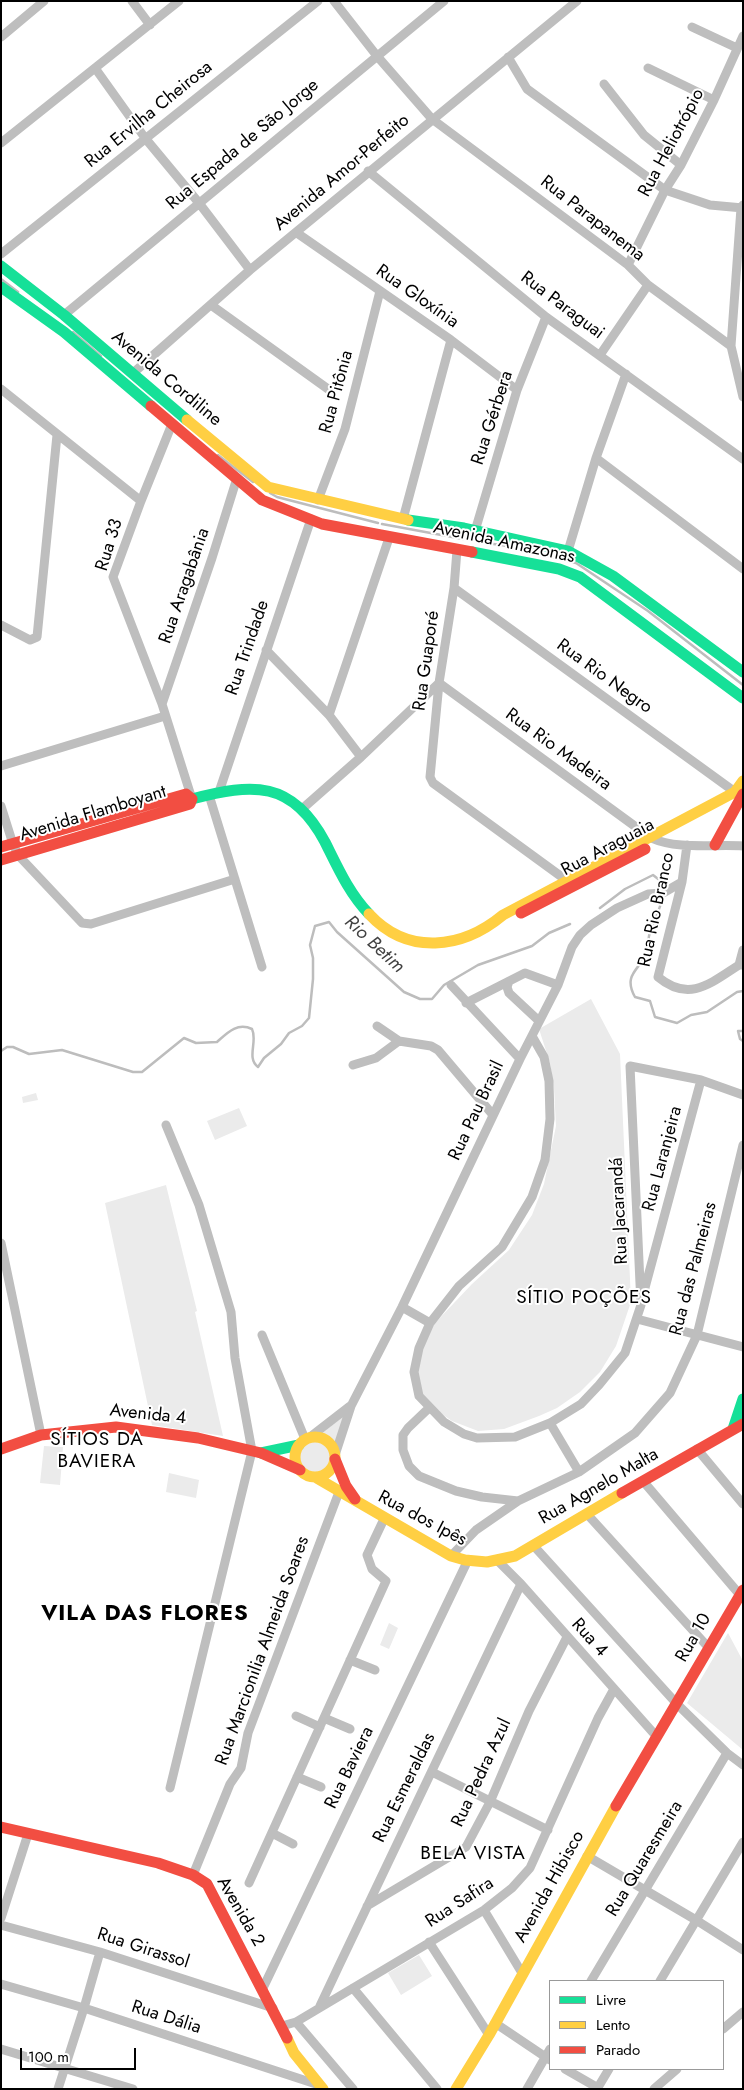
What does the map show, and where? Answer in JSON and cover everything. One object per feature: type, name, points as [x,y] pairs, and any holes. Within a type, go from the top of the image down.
[{"type":"street","points":[[1,37],[44,1]]},
{"type":"street","points":[[132,1],[150,25]]},
{"type":"street","points":[[1,143],[179,1]]},
{"type":"street","name":"Rua Ervilha Cheirosa","points":[[1,254],[318,1]]},
{"type":"street","name":"Rua Parapanema","points":[[334,1],[376,56],[432,119],[628,265],[648,285],[731,346]]},
{"type":"street","name":"Rua Espada de São Jorge","points":[[64,315],[444,1]]},
{"type":"street","name":"Avenida Amor-Perfeito","points":[[132,374],[250,270],[297,233],[368,171],[577,1]]},
{"type":"street","points":[[692,27],[737,48]]},
{"type":"street","name":"Rua Heliotrópio","points":[[628,265],[665,190],[714,100],[743,36]]},
{"type":"street","points":[[508,57],[527,89],[665,190],[710,205],[742,207],[731,346],[743,397]]},
{"type":"street","points":[[95,68],[145,138],[199,202],[250,270]]},
{"type":"street","points":[[648,68],[714,100]]},
{"type":"street","points":[[604,84],[644,136],[680,165]]},
{"type":"street","name":"Rua Paraguai","points":[[368,171],[546,317],[741,454]]},
{"type":"street","name":"Rua Gloxínia","points":[[297,233],[451,340],[518,390]]},
{"type":"street","name":"Avenida Cordiline","points":[[1,266],[64,315],[132,374],[268,486],[317,502]]},
{"type":"street","points":[[600,355],[648,285]]},
{"type":"street","name":"Avenida Cordiline","points":[[1,287],[64,332],[262,500],[311,517]]},
{"type":"street","name":"Rua Pitônia","points":[[317,502],[345,428],[380,290]]},
{"type":"street","points":[[211,305],[328,390]]},
{"type":"street","name":"Rua Gérbera","points":[[476,531],[518,390],[546,317]]},
{"type":"street","points":[[403,519],[451,340]]},
{"type":"street","points":[[568,552],[596,458],[626,374]]},
{"type":"street","points":[[1,389],[141,501]]},
{"type":"street","name":"Rua 33","points":[[172,424],[113,577],[162,704],[192,798]]},
{"type":"street","points":[[1,625],[30,640],[36,637],[57,435]]},
{"type":"street","points":[[596,458],[743,569]]},
{"type":"street","name":"Rua Aragabânia","points":[[162,704],[237,478]]},
{"type":"street","points":[[311,517],[317,502]]},
{"type":"street","name":"Avenida Amazonas","points":[[317,502],[476,531],[568,552],[613,576],[743,672]]},
{"type":"street","name":"Avenida Amazonas","points":[[311,517],[322,524],[559,569],[597,588],[743,698]]},
{"type":"street","name":"Rua Trindade","points":[[214,794],[311,517]]},
{"type":"street","points":[[329,715],[389,538]]},
{"type":"street","name":"Rua Guaporé","points":[[457,550],[454,588],[439,682],[430,777],[433,783],[566,880]]},
{"type":"street","name":"Rua Rio Negro","points":[[454,588],[740,794]]},
{"type":"street","points":[[266,650],[329,715],[361,757]]},
{"type":"street","points":[[302,810],[361,757],[439,682]]},
{"type":"street","name":"Rua Rio Madeira","points":[[439,682],[655,840]]},
{"type":"street","points":[[1,766],[165,716]]},
{"type":"street","points":[[715,844],[740,794],[743,781]]},
{"type":"street","name":"Avenida Flamboyant","points":[[7,845],[186,794],[192,798],[261,789],[278,793],[302,810],[320,833],[348,890],[358,904],[370,918],[387,930],[406,938]]},
{"type":"street","points":[[214,794],[235,879],[262,968]]},
{"type":"street","name":"Rua Araguaia","points":[[406,938],[424,943],[458,942],[490,926],[506,921],[740,794]]},
{"type":"street","name":"Avenida Flamboyant","points":[[1,860],[190,804],[192,798]]},
{"type":"street","points":[[1,806],[7,845],[78,920],[86,924],[235,879]]},
{"type":"street","points":[[655,840],[687,845],[743,846]]},
{"type":"street","name":"Rua Araguaia","points":[[490,926],[503,915],[566,880],[655,840]]},
{"type":"street","name":"Rua Rio Branco","points":[[687,845],[682,882],[658,977],[665,983],[687,990],[698,990],[741,965]]},
{"type":"street","name":"Rua Pau Brasil","points":[[335,1457],[351,1406],[402,1307],[520,1059],[558,985],[572,947],[580,935],[591,925],[626,903],[648,894],[663,892],[682,882]]},
{"type":"street","points":[[741,965],[743,950]]},
{"type":"street","points":[[466,1003],[525,973],[558,985]]},
{"type":"street","points":[[508,980],[507,987],[509,993],[539,1021]]},
{"type":"street","points":[[451,985],[520,1059]]},
{"type":"street","points":[[377,1026],[399,1041],[431,1046],[438,1050],[493,1115]]},
{"type":"street","name":"Rua Jacarandá","points":[[532,1036],[544,1057],[549,1082],[550,1119],[545,1160],[532,1197],[502,1247],[459,1286],[430,1323],[419,1348],[414,1372],[419,1396],[429,1408],[451,1426],[464,1434],[477,1438],[515,1437],[550,1422],[581,1404],[625,1353],[641,1304],[630,1066],[701,1080]]},
{"type":"street","points":[[353,1065],[380,1057],[399,1041]]},
{"type":"street","points":[[701,1080],[743,1095]]},
{"type":"street","name":"Rua Laranjeira","points":[[641,1304],[701,1080]]},
{"type":"street","points":[[166,1125],[199,1205],[232,1312],[236,1358],[257,1452],[170,1788]]},
{"type":"street","name":"Rua das Palmeiras","points":[[450,1556],[476,1530],[518,1501],[578,1472],[635,1433],[670,1393],[697,1335],[743,1145]]},
{"type":"street","points":[[1,1243],[41,1435]]},
{"type":"street","points":[[402,1307],[430,1323]]},
{"type":"street","points":[[637,1319],[743,1347]]},
{"type":"street","points":[[262,1335],[304,1441]]},
{"type":"street","points":[[738,1427],[743,1399]]},
{"type":"street","name":"Rua Pau Brasil","points":[[304,1441],[351,1406]]},
{"type":"street","points":[[429,1408],[403,1435],[404,1450],[409,1466],[418,1476],[456,1491],[482,1497],[518,1501]]},
{"type":"street","points":[[550,1422],[578,1472]]},
{"type":"street","name":"Avenida 4","points":[[1,1449],[41,1435],[116,1427],[198,1438],[257,1452],[300,1470]]},
{"type":"street","name":"Rua Agnelo Malta","points":[[467,1562],[509,1558],[738,1427]]},
{"type":"street","points":[[315,1436],[326,1440],[334,1449],[335,1457],[330,1471],[325,1475],[315,1477],[308,1476],[300,1470],[295,1456],[304,1441],[315,1436]]},
{"type":"street","name":"Avenida 4","points":[[257,1452],[304,1441]]},
{"type":"street","points":[[697,1449],[743,1504]]},
{"type":"street","name":"Rua dos Ipês","points":[[335,1457],[341,1477],[361,1506]]},
{"type":"street","name":"Rua dos Ipês","points":[[315,1477],[361,1506],[450,1556],[467,1562]]},
{"type":"street","points":[[339,1492],[342,1482],[341,1477]]},
{"type":"street","points":[[644,1481],[741,1592]]},
{"type":"street","name":"Rua Marcionilia Almeida Soares","points":[[193,1875],[230,1784],[241,1768],[248,1733],[339,1492]]},
{"type":"street","points":[[587,1514],[708,1647]]},
{"type":"street","points":[[249,1883],[386,1581],[372,1570],[367,1555],[384,1519]]},
{"type":"street","points":[[533,1545],[677,1704],[727,1753],[743,1765]]},
{"type":"street","name":"Rua 4","points":[[497,1560],[521,1584],[566,1637],[657,1737]]},
{"type":"street","name":"Rua Baviera","points":[[262,1988],[467,1562]]},
{"type":"street","name":"Rua Esmeraldas","points":[[320,2007],[409,1816],[432,1772],[521,1584]]},
{"type":"street","name":"Rua 10","points":[[677,1704],[741,1592]]},
{"type":"street","name":"Rua Pedra Azul","points":[[367,1906],[466,1847],[490,1802],[529,1710],[566,1637]]},
{"type":"street","points":[[350,1660],[375,1670]]},
{"type":"street","name":"Rua Safira","points":[[282,2026],[296,2022],[484,1910],[512,1888],[530,1868],[598,1718],[614,1689]]},
{"type":"street","name":"Avenida Hibisco","points":[[456,2089],[489,2035],[587,1856],[677,1704]]},
{"type":"street","points":[[296,1716],[320,1728]]},
{"type":"street","points":[[324,1718],[350,1728]]},
{"type":"street","name":"Rua Quaresmeira","points":[[592,1980],[727,1753]]},
{"type":"street","points":[[432,1772],[548,1830]]},
{"type":"street","points":[[297,1777],[321,1787]]},
{"type":"street","name":"Avenida 2","points":[[1,1826],[28,1834],[158,1863],[193,1875],[207,1884],[273,2008],[294,2053],[321,2087]]},
{"type":"street","points":[[272,1833],[293,1844]]},
{"type":"street","points":[[1,1918],[28,1834]]},
{"type":"street","points":[[661,1980],[743,1842]]},
{"type":"street","points":[[587,1856],[742,1949]]},
{"type":"street","points":[[484,1910],[522,1973]]},
{"type":"street","name":"Rua Girassol","points":[[1,1925],[100,1952],[273,2008]]},
{"type":"street","points":[[429,1942],[489,2035]]},
{"type":"street","points":[[58,2089],[100,1952]]},
{"type":"street","name":"Rua Dália","points":[[1,1984],[84,2008],[321,2087]]},
{"type":"street","points":[[353,1988],[437,2089]]},
{"type":"street","points":[[724,2028],[743,2012]]},
{"type":"street","points":[[296,2022],[353,2089]]},
{"type":"street","points":[[494,2023],[549,2055],[527,2089]]},
{"type":"street","points":[[1,2049],[134,2089]]},
{"type":"street","points":[[567,2070],[597,2088],[608,2070]]},
{"type":"street","points":[[654,2089],[676,2070]]},
{"type":"shaded area","points":[[591,999],[620,1054],[631,1302],[616,1346],[600,1372],[580,1392],[557,1408],[539,1416],[504,1429],[478,1431],[452,1421],[439,1412],[421,1393],[418,1380],[418,1363],[423,1344],[435,1323],[472,1284],[509,1250],[532,1215],[544,1184],[556,1126],[554,1088],[550,1063],[539,1029]]},
{"type":"shaded area","points":[[36,1093],[38,1100],[23,1103],[22,1097]]},
{"type":"shaded area","points":[[239,1108],[247,1126],[215,1140],[207,1121]]},
{"type":"shaded area","points":[[166,1185],[197,1311],[195,1312],[223,1436],[152,1425],[105,1203]]},
{"type":"shaded area","points":[[345,1415],[336,1444],[330,1437],[321,1434]]},
{"type":"shaded area","points":[[315,1441],[326,1446],[331,1457],[326,1468],[315,1473],[304,1468],[299,1457],[304,1446]]},
{"type":"shaded area","points":[[44,1446],[63,1447],[60,1485],[40,1483]]},
{"type":"shaded area","points":[[169,1473],[199,1480],[196,1498],[166,1492]]},
{"type":"shaded area","points":[[389,1623],[398,1628],[389,1649],[380,1645]]},
{"type":"shaded area","points":[[728,1633],[743,1661],[743,1750],[687,1703]]},
{"type":"shaded area","points":[[419,1955],[432,1976],[401,1995],[388,1973]]},
{"type":"waterway","points":[[1,279],[18,292]]},
{"type":"waterway","points":[[73,332],[101,356]]},
{"type":"waterway","points":[[218,455],[253,482]]},
{"type":"waterway","points":[[270,493],[277,497],[378,523]]},
{"type":"waterway","points":[[382,524],[463,539]]},
{"type":"waterway","points":[[479,542],[508,546],[576,563],[648,611],[743,685]]},
{"type":"waterway","name":"Rio Betim","points":[[600,908],[625,889],[653,875],[662,882]]},
{"type":"waterway","name":"Rio Betim","points":[[661,903],[649,936],[647,952],[632,977],[631,983],[635,997],[650,1001],[655,1017],[677,1023],[691,1015],[707,1012],[737,992],[743,991]]},
{"type":"waterway","name":"Rio Betim","points":[[1,1051],[7,1047],[13,1047],[29,1054],[62,1050],[133,1072],[142,1072],[184,1038],[196,1043],[217,1042],[233,1030],[247,1027],[252,1029],[254,1039],[252,1054],[258,1067],[264,1058],[281,1044],[289,1033],[302,1026],[309,1018],[313,979],[313,958],[310,945],[315,926],[329,922],[337,932],[404,992],[420,999],[432,999],[444,985],[478,965],[532,946],[549,933],[570,924]]},
{"type":"waterway","name":"Rio Betim","points":[[743,1031],[738,1031],[740,1039],[743,1041]]},
{"type":"traffic: fast","points":[[1,266],[64,315],[187,420]]},
{"type":"traffic: fast","points":[[1,287],[64,332],[151,406]]},
{"type":"traffic: fast","points":[[408,520],[464,528],[568,551],[613,576],[743,672]]},
{"type":"traffic: fast","points":[[472,552],[559,569],[580,577],[743,698]]},
{"type":"traffic: fast","points":[[192,799],[234,790],[252,789],[269,791],[284,797],[299,807],[312,822],[350,889],[369,914]]},
{"type":"traffic: fast","points":[[733,1429],[743,1399]]},
{"type":"traffic: fast","points":[[261,1453],[299,1445]]},
{"type":"traffic: slow","points":[[187,420],[268,487],[408,520]]},
{"type":"traffic: slow","points":[[369,914],[384,927],[401,937],[418,942],[453,941],[470,935],[503,915],[735,792],[743,781]]},
{"type":"traffic: slow","points":[[319,1437],[326,1440],[332,1446],[335,1457],[334,1465],[326,1474],[319,1477],[311,1477],[304,1474],[296,1465],[295,1453],[298,1446],[307,1438],[319,1437]]},
{"type":"traffic: slow","points":[[315,1477],[451,1556],[465,1560],[487,1562],[515,1556],[622,1493]]},
{"type":"traffic: slow","points":[[456,2089],[489,2035],[616,1806]]},
{"type":"traffic: slow","points":[[287,2038],[294,2053],[323,2089]]},
{"type":"traffic: jam","points":[[151,406],[262,500],[322,524],[472,552]]},
{"type":"traffic: jam","points":[[1,847],[186,794],[192,799],[190,804],[1,860]]},
{"type":"traffic: jam","points":[[715,845],[743,794]]},
{"type":"traffic: jam","points":[[521,913],[645,849]]},
{"type":"traffic: jam","points":[[622,1493],[743,1424]]},
{"type":"traffic: jam","points":[[1,1449],[41,1435],[116,1427],[198,1438],[261,1453],[300,1470]]},
{"type":"traffic: jam","points":[[335,1459],[346,1486],[355,1499]]},
{"type":"traffic: jam","points":[[616,1806],[743,1590]]},
{"type":"traffic: jam","points":[[1,1827],[158,1863],[193,1875],[207,1884],[287,2038]]},
{"type":"district","name":"SÍTIO POÇÕES","points":[[584,1298]]},
{"type":"district","name":"SÍTIOS DA BAVIERA","points":[[97,1451]]},
{"type":"district","name":"VILA DAS FLORES","points":[[145,1615]]},
{"type":"district","name":"BELA VISTA","points":[[473,1854]]}]
